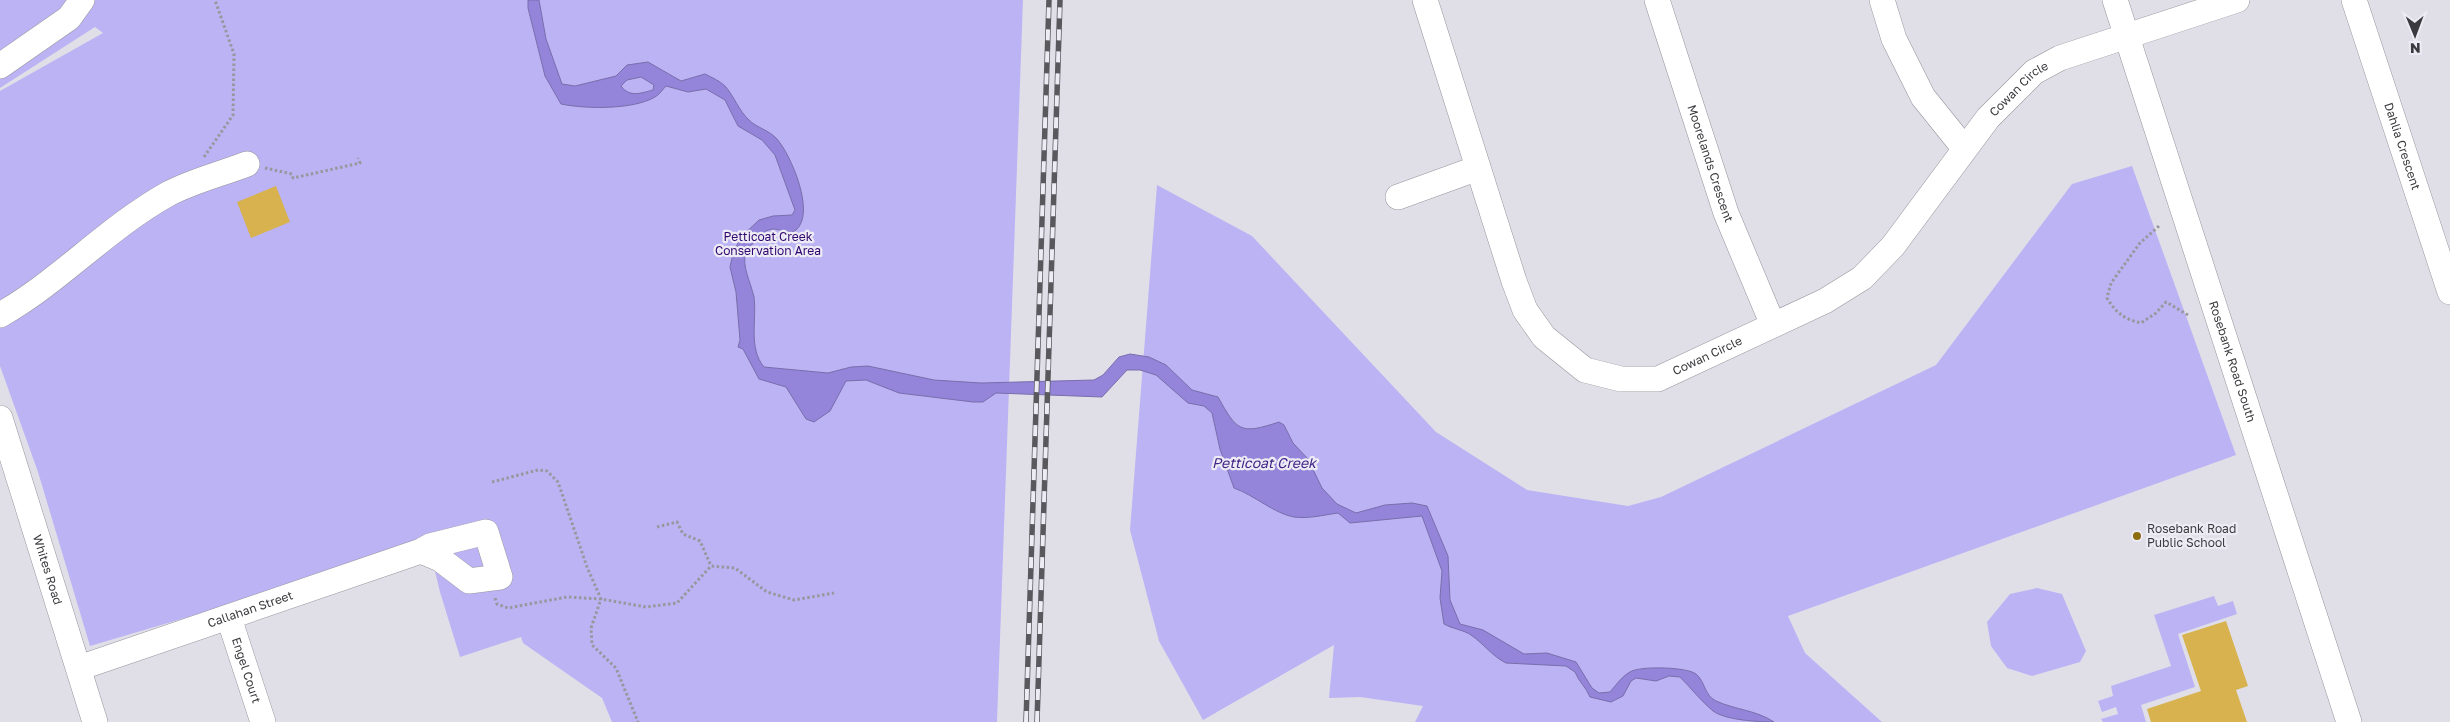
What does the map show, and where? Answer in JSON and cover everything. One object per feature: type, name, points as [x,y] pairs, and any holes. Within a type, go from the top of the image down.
[{"type":"street","points":[[0,66],[69,18],[82,0]]},
{"type":"street","name":"Cowan Circle","points":[[1425,0],[1514,280],[1526,310],[1544,337],[1585,370],[1621,379],[1658,379],[1826,301],[1862,278],[1893,246],[1988,118],[2034,72],[2060,58],[2126,37]]},
{"type":"street","name":"Moorelands Crescent","points":[[1657,0],[1726,213],[1774,325]]},
{"type":"street","points":[[1882,0],[1894,39],[1923,97],[1964,148]]},
{"type":"street","name":"Rosebank Road South","points":[[2115,0],[2349,722]]},
{"type":"street","points":[[2126,37],[2237,0]]},
{"type":"street","name":"Dahlia Crescent","points":[[2354,0],[2450,292]]},
{"type":"street","points":[[0,315],[23,302],[95,245],[168,194],[247,164]]},
{"type":"street","points":[[1398,196],[1478,168]]},
{"type":"street","name":"Whites Road","points":[[0,418],[95,722]]},
{"type":"street","name":"Callahan Street","points":[[79,668],[421,551]]},
{"type":"street","name":"Engel Court","points":[[229,618],[263,722]]},
{"type":"path","points":[[182,189],[232,115],[234,54],[215,0]]},
{"type":"path","points":[[247,164],[292,174],[293,178],[360,163],[358,158]]},
{"type":"path","points":[[2159,226],[2140,243],[2111,282],[2107,298],[2116,311],[2127,319],[2141,323],[2156,313],[2166,302],[2188,314]]},
{"type":"path","points":[[492,482],[538,470],[547,471],[558,482],[586,567],[601,598],[591,628],[592,645],[616,668],[638,722]]},
{"type":"path","points":[[657,527],[676,522],[683,534],[700,541],[711,566]]},
{"type":"path","points":[[494,592],[497,604],[508,608],[567,597],[601,598],[646,607],[677,603],[711,566]]},
{"type":"path","points":[[711,566],[736,568],[767,592],[794,600],[834,593]]},
{"type":"green space","name":"Petticoat Creek Conservation Area","points":[[0,0],[1023,0],[997,722],[612,722],[602,698],[523,643],[521,637],[460,657],[440,592],[429,546],[90,646],[38,472],[0,366],[0,91],[103,33],[95,27],[0,88]]},
{"type":"green space","points":[[2132,166],[2236,455],[1788,616],[1805,653],[1882,722],[1415,722],[1423,706],[1360,697],[1329,698],[1334,645],[1203,720],[1159,641],[1130,530],[1157,185],[1252,236],[1436,432],[1527,490],[1628,506],[1661,497],[1936,365],[2072,184]]},
{"type":"green space","points":[[2037,588],[2062,594],[2086,651],[2080,662],[2032,676],[2007,668],[1991,646],[1987,622],[2010,594]]},
{"type":"green space","points":[[2214,596],[2218,606],[2233,601],[2237,614],[2178,634],[2195,687],[2141,705],[2146,722],[2103,722],[2101,719],[2118,714],[2116,707],[2102,712],[2098,701],[2113,696],[2111,686],[2171,666],[2154,615]]},
{"type":"water","name":"Petticoat Creek","points":[[528,0],[539,0],[546,39],[562,84],[575,86],[616,76],[627,65],[648,62],[681,81],[705,74],[725,86],[745,116],[752,123],[774,136],[783,147],[799,184],[803,211],[801,222],[796,230],[792,232],[774,229],[763,233],[748,249],[745,257],[754,297],[756,351],[764,367],[828,373],[851,367],[868,366],[934,380],[981,383],[1094,380],[1103,375],[1119,357],[1130,354],[1149,357],[1166,365],[1192,390],[1218,397],[1230,417],[1241,427],[1248,429],[1256,428],[1279,422],[1284,425],[1293,443],[1308,459],[1322,488],[1337,504],[1356,513],[1385,505],[1412,503],[1427,506],[1448,556],[1450,600],[1460,624],[1483,630],[1524,654],[1547,653],[1576,662],[1592,688],[1599,693],[1610,692],[1626,675],[1638,669],[1665,668],[1684,670],[1696,674],[1709,695],[1716,701],[1760,715],[1774,722],[1742,720],[1718,714],[1704,703],[1680,677],[1669,676],[1656,681],[1636,678],[1631,681],[1623,696],[1611,702],[1590,697],[1575,672],[1566,666],[1506,663],[1496,657],[1471,635],[1444,624],[1440,598],[1442,571],[1422,516],[1350,523],[1338,513],[1311,517],[1294,517],[1234,488],[1220,449],[1212,413],[1204,406],[1188,403],[1156,375],[1140,370],[1127,370],[1102,397],[996,393],[983,402],[899,393],[866,380],[846,381],[830,411],[814,422],[806,419],[786,387],[759,379],[743,349],[738,347],[740,340],[736,292],[730,267],[733,253],[741,237],[759,220],[773,216],[792,215],[795,210],[775,155],[762,140],[738,126],[725,100],[706,89],[688,92],[666,86],[655,97],[622,106],[583,107],[561,104],[545,76],[528,8]],"holes":[[[641,77],[654,85],[653,90],[636,94],[624,90],[621,86],[627,80]]]},
{"type":"building","points":[[276,186],[290,222],[251,238],[237,202]]},
{"type":"building","points":[[2226,621],[2248,686],[2236,690],[2247,722],[2151,722],[2147,709],[2201,691],[2182,635]]},
{"type":"railway","points":[[1026,722],[1049,0]]},
{"type":"railway","points":[[1037,722],[1060,0]]},
{"type":"place","name":"Rosebank Road Public School","points":[[2137,536]]}]
